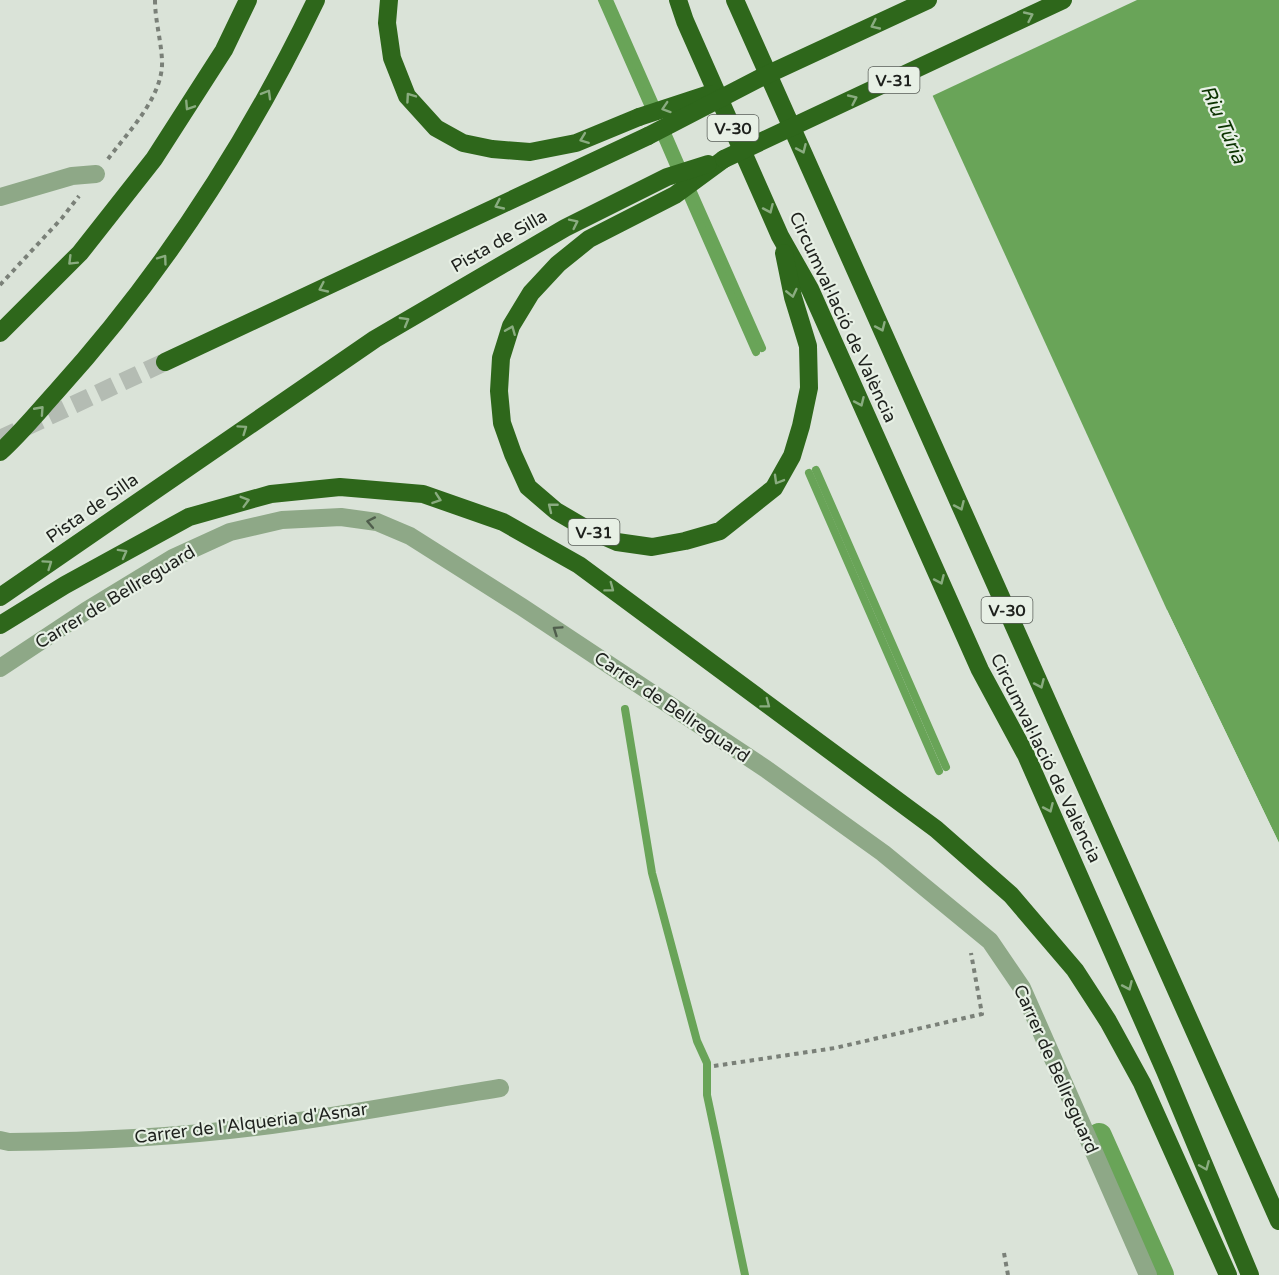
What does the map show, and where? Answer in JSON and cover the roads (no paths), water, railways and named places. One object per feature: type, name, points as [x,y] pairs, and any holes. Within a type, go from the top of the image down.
[{"type":"highway","points":[[0,333],[80,253],[154,159],[224,50],[248,0]]},
{"type":"highway","points":[[0,453],[94,350],[166,256],[232,154],[292,51],[316,0]]},
{"type":"highway","points":[[389,0],[387,23],[392,58],[407,96],[436,128],[463,143],[492,149],[530,152],[576,142],[639,117],[762,77]]},
{"type":"highway","points":[[670,0],[685,21]]},
{"type":"highway","name":"Circumval·lació de València","points":[[678,0],[685,21],[780,236],[810,289],[980,670],[1026,755],[1165,1071],[1250,1275]]},
{"type":"highway","name":"Circumval·lació de València","points":[[735,0],[1279,1221]]},
{"type":"highway","name":"Pista de Silla","points":[[165,362],[648,136],[762,77],[928,0]]},
{"type":"highway","name":"Pista de Silla","points":[[0,597],[375,339],[565,228],[667,177],[723,159],[1064,0]]},
{"type":"highway","name":"V-31","points":[[723,159],[675,195],[589,240],[558,264],[531,293],[511,326],[501,358],[499,391],[502,423],[528,487],[556,511],[585,528],[617,542],[652,548],[720,531],[774,488],[792,456],[809,388],[808,346],[793,297],[780,236]]},
{"type":"highway","points":[[0,625],[65,585],[189,517],[271,494],[340,487],[423,494],[503,522],[579,565],[936,829],[1011,895],[1075,970],[1108,1021],[1142,1083],[1228,1275]]},
{"type":"street","points":[[0,198],[72,176],[96,174]]},
{"type":"street","name":"Carrer de Bellreguard","points":[[0,668],[86,611],[173,558],[230,532],[282,520],[341,517],[377,522],[410,536],[522,607],[766,769],[883,853],[990,941],[1022,988],[1148,1275]]},
{"type":"street","name":"Carrer de l'Alqueria d'Asnar","points":[[0,1140],[9,1142],[88,1141],[190,1133],[291,1122],[500,1088]]},
{"type":"water","name":"Riu Túria","points":[[889,0],[1279,0],[1279,843],[1167,610]]},
{"type":"waterway","points":[[602,0],[652,114]]},
{"type":"waterway","points":[[609,0],[658,111]]},
{"type":"waterway","points":[[665,128],[684,172]]},
{"type":"waterway","points":[[659,131],[678,175]]},
{"type":"waterway","points":[[690,185],[762,348]]},
{"type":"waterway","points":[[684,188],[756,352]]},
{"type":"waterway","points":[[816,470],[946,767]]},
{"type":"waterway","points":[[809,473],[939,771]]},
{"type":"waterway","points":[[625,709],[652,873],[697,1041],[707,1063],[707,1095],[745,1275]]},
{"type":"waterway","points":[[1106,1133],[1168,1275]]},
{"type":"waterway","points":[[1099,1136],[1161,1275]]},
{"type":"tunnel","points":[[0,439],[165,362]]}]
